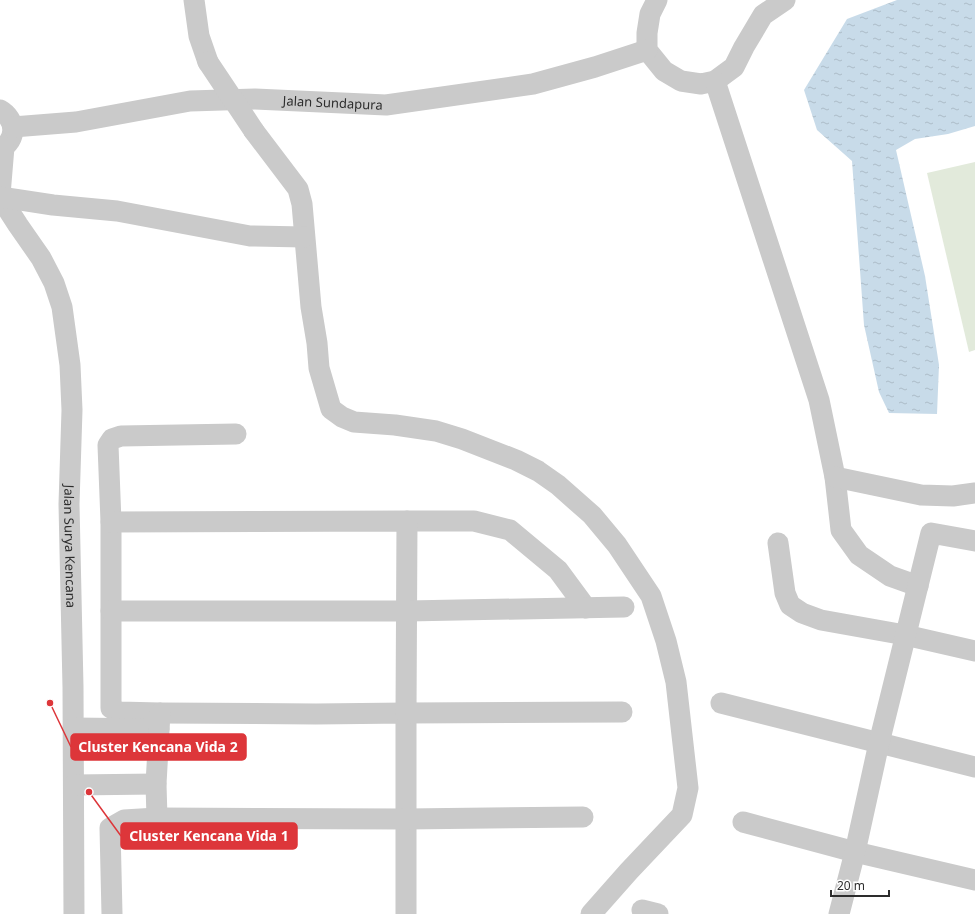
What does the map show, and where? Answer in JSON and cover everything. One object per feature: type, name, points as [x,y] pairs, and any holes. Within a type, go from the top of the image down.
[{"type":"street","points":[[194,0],[200,36],[208,62],[254,131],[298,189],[302,204],[304,237],[319,368],[331,409],[342,417],[354,422],[395,425],[436,431],[462,439],[538,471],[558,485],[592,515],[617,545],[651,596],[666,641],[676,682],[688,788],[687,794],[682,815],[629,870],[591,914]]},
{"type":"street","points":[[657,0],[650,14],[647,33],[647,50],[664,71],[681,81],[701,84],[715,81],[734,67],[763,15],[785,0]]},
{"type":"street","name":"Jalan Sundapura","points":[[13,127],[76,122],[190,101],[255,99],[386,105],[533,84],[595,67],[647,50]]},
{"type":"street","points":[[715,81],[819,400],[835,477],[841,530],[859,555],[890,576],[918,586]]},
{"type":"street","points":[[0,110],[11,120],[13,127],[9,142],[2,148],[0,196],[54,205],[117,211],[250,236],[304,237]]},
{"type":"street","name":"Jalan Surya Kencana","points":[[0,196],[41,258],[54,283],[62,307],[70,365],[72,410],[69,504],[74,785],[74,914]]},
{"type":"street","points":[[159,721],[119,712],[112,708],[112,522],[108,445],[112,439],[121,436],[236,434]]},
{"type":"street","points":[[835,477],[921,495],[952,496],[975,493]]},
{"type":"street","points":[[406,914],[407,521]]},
{"type":"street","points":[[112,522],[474,521],[510,530],[558,570],[586,608]]},
{"type":"street","points":[[839,914],[855,852],[879,743],[931,533],[975,541]]},
{"type":"street","points":[[778,544],[784,593],[790,605],[802,613],[821,620],[906,635],[975,651]]},
{"type":"street","points":[[111,611],[407,611],[624,607]]},
{"type":"street","points":[[721,703],[975,767]]},
{"type":"street","points":[[73,728],[159,721],[316,714],[622,712]]},
{"type":"street","points":[[157,818],[156,784],[159,721]]},
{"type":"street","points":[[74,785],[156,784]]},
{"type":"street","points":[[112,914],[110,828],[124,820],[157,818],[406,819],[583,817]]},
{"type":"street","points":[[743,822],[855,852],[975,880]]},
{"type":"green space","points":[[975,162],[975,350],[969,352],[927,173]]},
{"type":"water","points":[[897,0],[975,0],[975,126],[948,134],[915,139],[896,150],[925,276],[939,365],[937,414],[889,413],[879,392],[864,325],[852,161],[817,130],[804,90],[847,19]]},
{"type":"place","name":"Cluster Kencana Vida 2","points":[[50,703]]},
{"type":"place","name":"Cluster Kencana Vida 1","points":[[89,792]]}]
